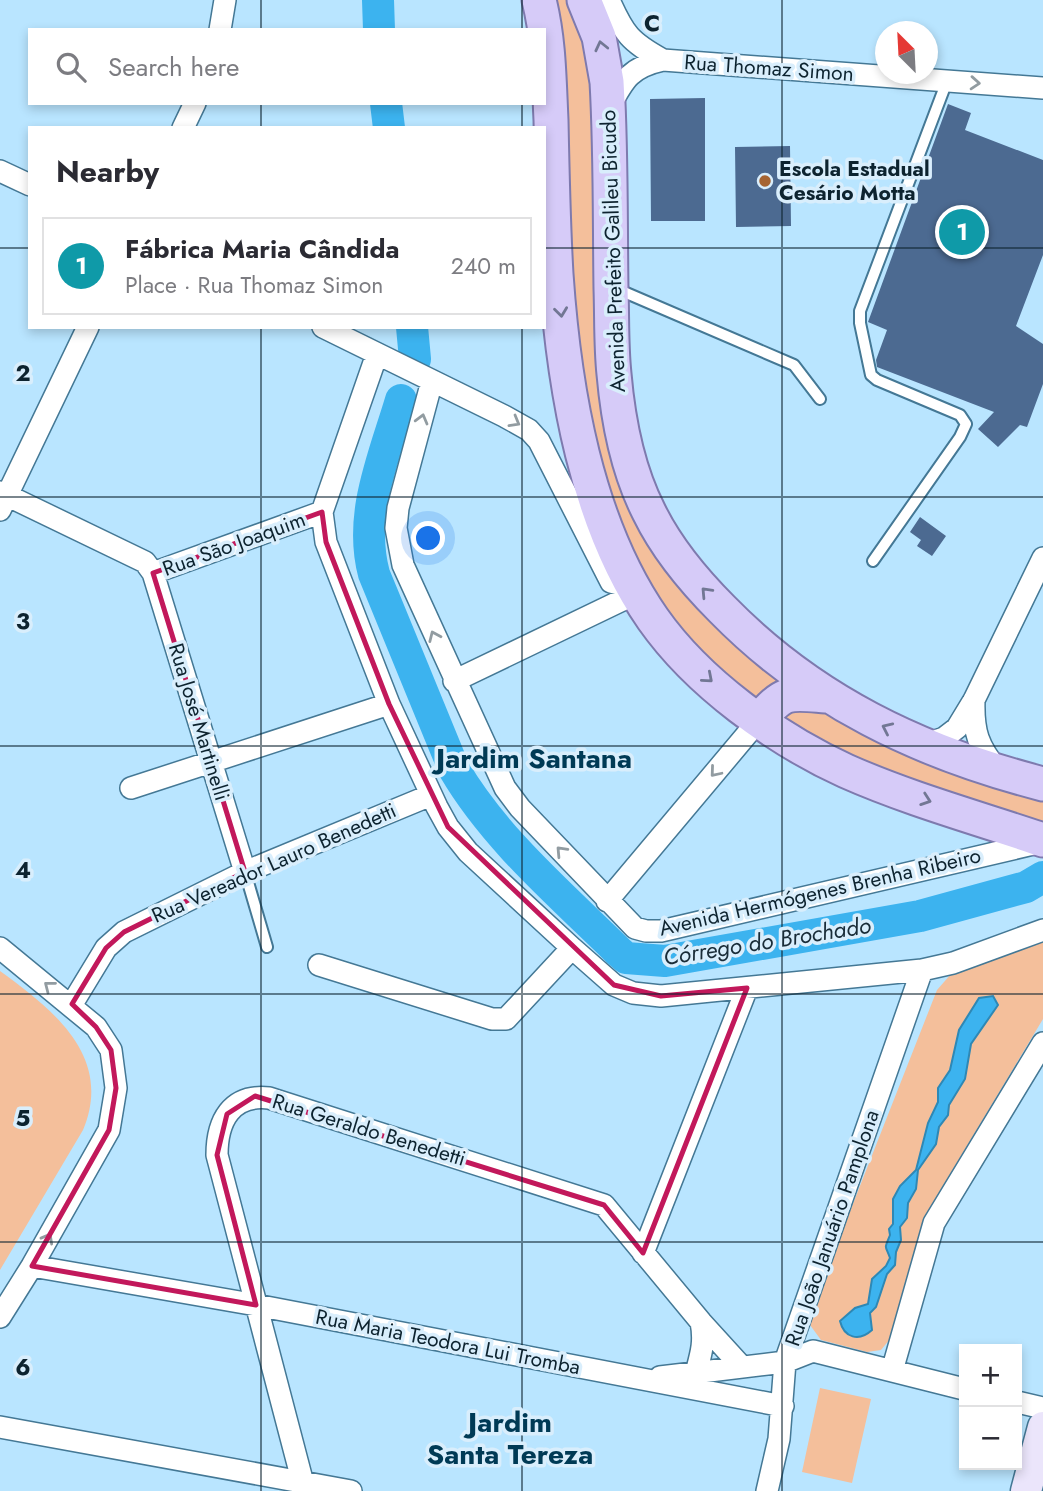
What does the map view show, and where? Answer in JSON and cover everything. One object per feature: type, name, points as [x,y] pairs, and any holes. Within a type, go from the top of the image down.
[{"type":"main road","points":[[539,0],[544,28]]},
{"type":"main road","name":"Avenida Prefeito Galileu Bicudo","points":[[584,0],[599,37],[606,73],[609,108],[613,366],[620,413],[635,477],[648,510],[667,544],[705,592],[767,652],[826,696],[924,746],[1000,773],[1043,784]]},
{"type":"main road","points":[[546,40],[549,57],[556,275],[572,403],[593,492],[636,591],[653,619],[690,662],[758,720],[797,746],[845,770],[1043,841]]},
{"type":"main road","points":[[758,720],[786,695],[826,696]]},
{"type":"main road","points":[[1026,1491],[1043,1427]]},
{"type":"street","points":[[220,28],[225,0]]},
{"type":"street","name":"Rua Thomaz Simon","points":[[609,0],[632,41],[663,60]]},
{"type":"street","name":"Rua Thomaz Simon","points":[[609,108],[628,75],[644,65],[663,60],[1043,88]]},
{"type":"street","points":[[184,126],[194,105]]},
{"type":"street","points":[[0,170],[28,184]]},
{"type":"street","points":[[2,499],[87,329]]},
{"type":"street","points":[[327,329],[529,430],[548,457],[611,582],[636,591]]},
{"type":"street","points":[[377,354],[322,512],[326,542],[389,704],[448,827],[468,852],[614,985],[633,993],[661,996],[922,971],[953,963],[1043,930]]},
{"type":"street","name":"Avenida Hermógenes Brenha Ribeiro","points":[[432,381],[398,508],[396,528],[403,565],[505,788],[520,808],[635,928],[661,931],[1043,841]]},
{"type":"street","name":"Rua São Joaquim","points":[[2,499],[145,562],[153,573],[322,512]]},
{"type":"street","points":[[924,746],[951,734],[974,700],[1043,558]]},
{"type":"street","name":"Rua José Martinelli","points":[[153,573],[245,872]]},
{"type":"street","points":[[454,681],[636,591]]},
{"type":"street","points":[[974,700],[973,720],[976,733],[984,753],[1000,773]]},
{"type":"street","points":[[131,788],[389,704]]},
{"type":"street","points":[[607,901],[758,720]]},
{"type":"street","name":"Rua Vereador Lauro Benedetti","points":[[72,1004],[106,948],[124,932],[245,872],[431,794]]},
{"type":"street","points":[[0,948],[72,1004],[96,1027],[111,1050],[116,1088],[109,1130],[0,1317]]},
{"type":"street","points":[[319,965],[492,1019],[506,1019],[572,948]]},
{"type":"street","name":"Rua João Januário Pamplona","points":[[767,1491],[779,1439],[785,1362],[922,971]]},
{"type":"street","points":[[643,1252],[747,988]]},
{"type":"street","points":[[892,1371],[934,1223],[1043,1043]]},
{"type":"street","name":"Rua Geraldo Benedetti","points":[[304,1487],[217,1155],[217,1135],[227,1114],[239,1102],[255,1096],[270,1098],[604,1205],[742,1367]]},
{"type":"street","name":"Rua Maria Teodora Lui Tromba","points":[[32,1266],[256,1305],[783,1406]]},
{"type":"street","points":[[701,1322],[703,1353],[696,1373],[708,1393]]},
{"type":"street","name":"Rua Maria Teodora Lui Tromba","points":[[640,1379],[785,1362],[813,1351],[959,1388]]},
{"type":"street","points":[[1022,1403],[1043,1408]]},
{"type":"street","points":[[0,1427],[304,1487],[351,1491]]},
{"type":"lane","points":[[873,561],[960,438],[966,424],[960,415],[877,380],[871,374],[860,323],[860,311],[947,81]]},
{"type":"lane","points":[[611,287],[794,365],[820,399]]},
{"type":"lane","points":[[245,872],[267,947]]},
{"type":"highlighted area","points":[[322,512],[326,542],[389,704],[448,827],[614,985],[661,996],[747,988],[643,1253],[604,1205],[255,1096],[227,1114],[217,1155],[256,1305],[32,1266],[109,1130],[116,1088],[111,1050],[96,1027],[72,1004],[106,948],[124,932],[245,872],[153,573]]},
{"type":"shaded area","points":[[550,0],[570,0],[583,34],[594,90],[592,157],[597,350],[706,614],[1043,796],[1043,833],[804,740],[693,649],[642,575],[617,521],[578,393]]},
{"type":"shaded area","points":[[1043,941],[1043,1019],[926,1214],[890,1339],[881,1350],[867,1352],[821,1340],[810,1325],[814,1303],[937,990],[951,974]]},
{"type":"shaded area","points":[[0,971],[39,1001],[73,1037],[84,1057],[90,1079],[90,1103],[83,1130],[0,1270]]},
{"type":"shaded area","points":[[820,1388],[871,1399],[852,1483],[802,1472]]},
{"type":"water","points":[[993,996],[998,1005],[971,1044],[965,1079],[949,1105],[948,1115],[939,1127],[936,1144],[918,1170],[916,1189],[908,1203],[907,1218],[900,1227],[901,1240],[895,1265],[887,1274],[876,1307],[870,1313],[872,1330],[857,1337],[848,1334],[840,1321],[855,1308],[868,1304],[872,1279],[886,1266],[890,1258],[886,1247],[889,1229],[893,1224],[893,1199],[900,1186],[916,1170],[928,1123],[938,1102],[938,1088],[950,1070],[959,1030],[979,998]]},
{"type":"building","points":[[705,98],[705,221],[651,221],[650,99]]},
{"type":"building","points":[[948,104],[971,113],[965,130],[1043,160],[1043,255],[1016,326],[1043,344],[1043,384],[1027,427],[1020,425],[998,447],[978,429],[994,412],[877,367],[876,360],[887,330],[868,322]]},
{"type":"building","points":[[790,146],[791,226],[736,227],[735,147]]},
{"type":"building","points":[[920,517],[946,536],[932,556],[917,546],[921,540],[910,532]]},
{"type":"waterway","name":"Córrego do Brochado","points":[[378,0],[379,28]]},
{"type":"waterway","name":"Córrego do Brochado","points":[[386,105],[389,126]]},
{"type":"waterway","name":"Córrego do Brochado","points":[[412,329],[415,359]]},
{"type":"waterway","name":"Córrego do Brochado","points":[[401,400],[371,508],[369,530],[374,574],[454,769],[470,795],[530,865],[626,958],[665,961],[920,916],[1026,887],[1043,877]]},
{"type":"place","name":"Escola Estadual Cesário Motta","points":[[765,181]]},
{"type":"place","name":"Fábrica Maria Cândida","points":[[962,232]]},
{"type":"district","name":"Jardim Santana","points":[[534,758]]},
{"type":"district","name":"Jardim Santa Tereza","points":[[510,1438]]}]
